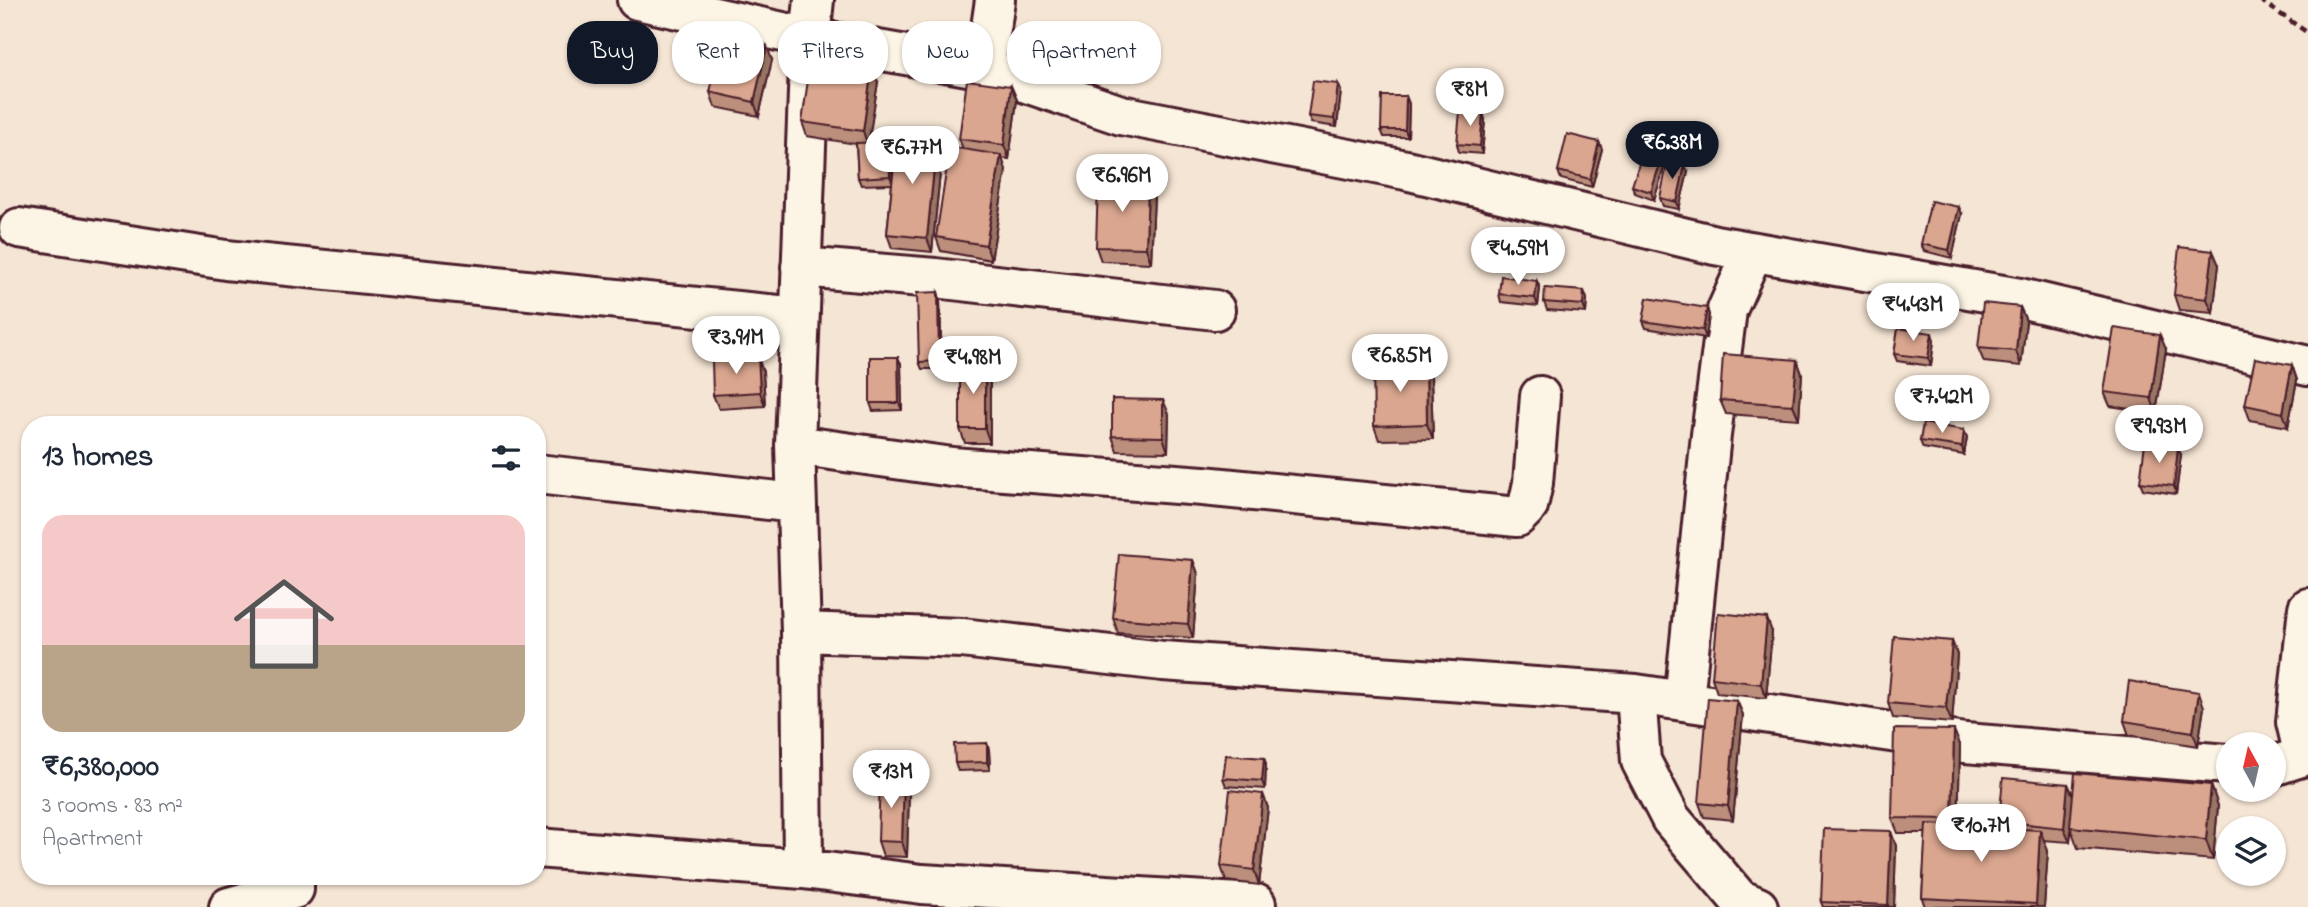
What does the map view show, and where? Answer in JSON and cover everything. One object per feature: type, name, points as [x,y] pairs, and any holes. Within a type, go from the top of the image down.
[{"type":"street","points":[[637,0],[778,31]]},
{"type":"street","points":[[812,21],[814,0]]},
{"type":"street","points":[[992,21],[995,0]]},
{"type":"street","points":[[993,72],[1121,115],[1406,170],[1702,242],[2020,298],[2308,366]]},
{"type":"street","points":[[803,869],[801,632],[795,445],[808,84]]},
{"type":"street","points":[[19,228],[226,260],[799,317]]},
{"type":"street","points":[[1684,701],[1711,435],[1727,310],[1753,252]]},
{"type":"street","points":[[801,267],[935,278],[1215,310]]},
{"type":"street","points":[[795,445],[952,467],[1203,486],[1517,517],[1528,506],[1533,483],[1540,396]]},
{"type":"street","points":[[546,475],[796,503]]},
{"type":"street","points":[[2286,762],[2304,756],[2296,722],[2308,608]]},
{"type":"street","points":[[801,632],[962,638],[1163,661],[1636,694],[1965,743],[2216,763]]},
{"type":"street","points":[[1636,694],[1642,761],[1671,819],[1739,899],[1758,907]]},
{"type":"street","points":[[546,849],[803,869],[922,895],[1256,904]]},
{"type":"street","points":[[229,907],[294,888],[294,885]]},
{"type":"path","points":[[2260,0],[2308,33]]},
{"type":"building","points":[[1313,81],[1338,84],[1334,119],[1308,116]]},
{"type":"building","points":[[712,84],[758,84],[754,102],[710,92]]},
{"type":"building","points":[[807,84],[870,84],[863,131],[802,122]]},
{"type":"building","points":[[966,84],[1011,86],[1004,145],[959,139]]},
{"type":"building","points":[[1382,96],[1406,96],[1405,130],[1381,130]]},
{"type":"building","points":[[1460,111],[1483,112],[1480,146],[1457,144]]},
{"type":"building","points":[[1567,134],[1599,142],[1590,179],[1558,171]]},
{"type":"building","points":[[897,135],[937,138],[927,238],[887,234]]},
{"type":"building","points":[[888,142],[890,176],[858,178],[856,143]]},
{"type":"building","points":[[950,147],[1001,155],[986,245],[936,237]]},
{"type":"building","points":[[1643,151],[1662,157],[1651,192],[1632,186]]},
{"type":"building","points":[[1668,160],[1685,165],[1677,202],[1660,198]]},
{"type":"building","points":[[1098,180],[1148,182],[1146,248],[1096,247]]},
{"type":"building","points":[[1931,201],[1959,207],[1949,250],[1921,244]]},
{"type":"building","points":[[2179,247],[2213,251],[2207,299],[2174,295]]},
{"type":"building","points":[[1501,276],[1537,281],[1535,298],[1499,294]]},
{"type":"building","points":[[1545,288],[1584,291],[1583,305],[1544,302]]},
{"type":"building","points":[[938,292],[939,361],[919,362],[917,293]]},
{"type":"building","points":[[1647,298],[1707,308],[1703,330],[1643,321]]},
{"type":"building","points":[[1983,303],[2020,307],[2016,351],[1978,348]]},
{"type":"building","points":[[1898,328],[1932,333],[1928,358],[1894,354]]},
{"type":"building","points":[[2114,328],[2160,335],[2151,398],[2104,392]]},
{"type":"building","points":[[1723,354],[1797,360],[1793,405],[1720,400]]},
{"type":"building","points":[[758,357],[760,392],[713,395],[712,360]]},
{"type":"building","points":[[870,357],[898,357],[899,403],[870,403]]},
{"type":"building","points":[[2255,358],[2292,365],[2283,413],[2245,405]]},
{"type":"building","points":[[1426,362],[1427,424],[1374,426],[1373,363]]},
{"type":"building","points":[[960,364],[985,364],[985,429],[960,429]]},
{"type":"building","points":[[1112,399],[1163,400],[1163,437],[1112,436]]},
{"type":"building","points":[[1923,423],[1964,430],[1962,447],[1920,441]]},
{"type":"building","points":[[2145,443],[2178,447],[2174,486],[2140,482]]},
{"type":"building","points":[[1119,554],[1193,560],[1188,624],[1113,618]]},
{"type":"building","points":[[1718,613],[1767,618],[1761,684],[1712,678]]},
{"type":"building","points":[[1894,636],[1952,641],[1946,708],[1888,703]]},
{"type":"building","points":[[2129,681],[2199,692],[2193,732],[2124,721]]},
{"type":"building","points":[[1708,698],[1737,701],[1728,806],[1699,803]]},
{"type":"building","points":[[1894,729],[1954,730],[1952,819],[1892,818]]},
{"type":"building","points":[[987,743],[987,762],[955,763],[954,744]]},
{"type":"building","points":[[1226,755],[1264,758],[1262,781],[1223,778]]},
{"type":"building","points":[[2075,773],[2211,785],[2206,840],[2070,827]]},
{"type":"building","points":[[880,777],[904,778],[902,842],[878,841]]},
{"type":"building","points":[[2003,778],[2068,784],[2064,828],[1999,821]]},
{"type":"building","points":[[1230,790],[1263,794],[1254,870],[1221,866]]},
{"type":"building","points":[[1926,824],[2040,830],[2036,904],[1922,898]]},
{"type":"building","points":[[1824,829],[1891,831],[1888,905],[1821,902]]}]
